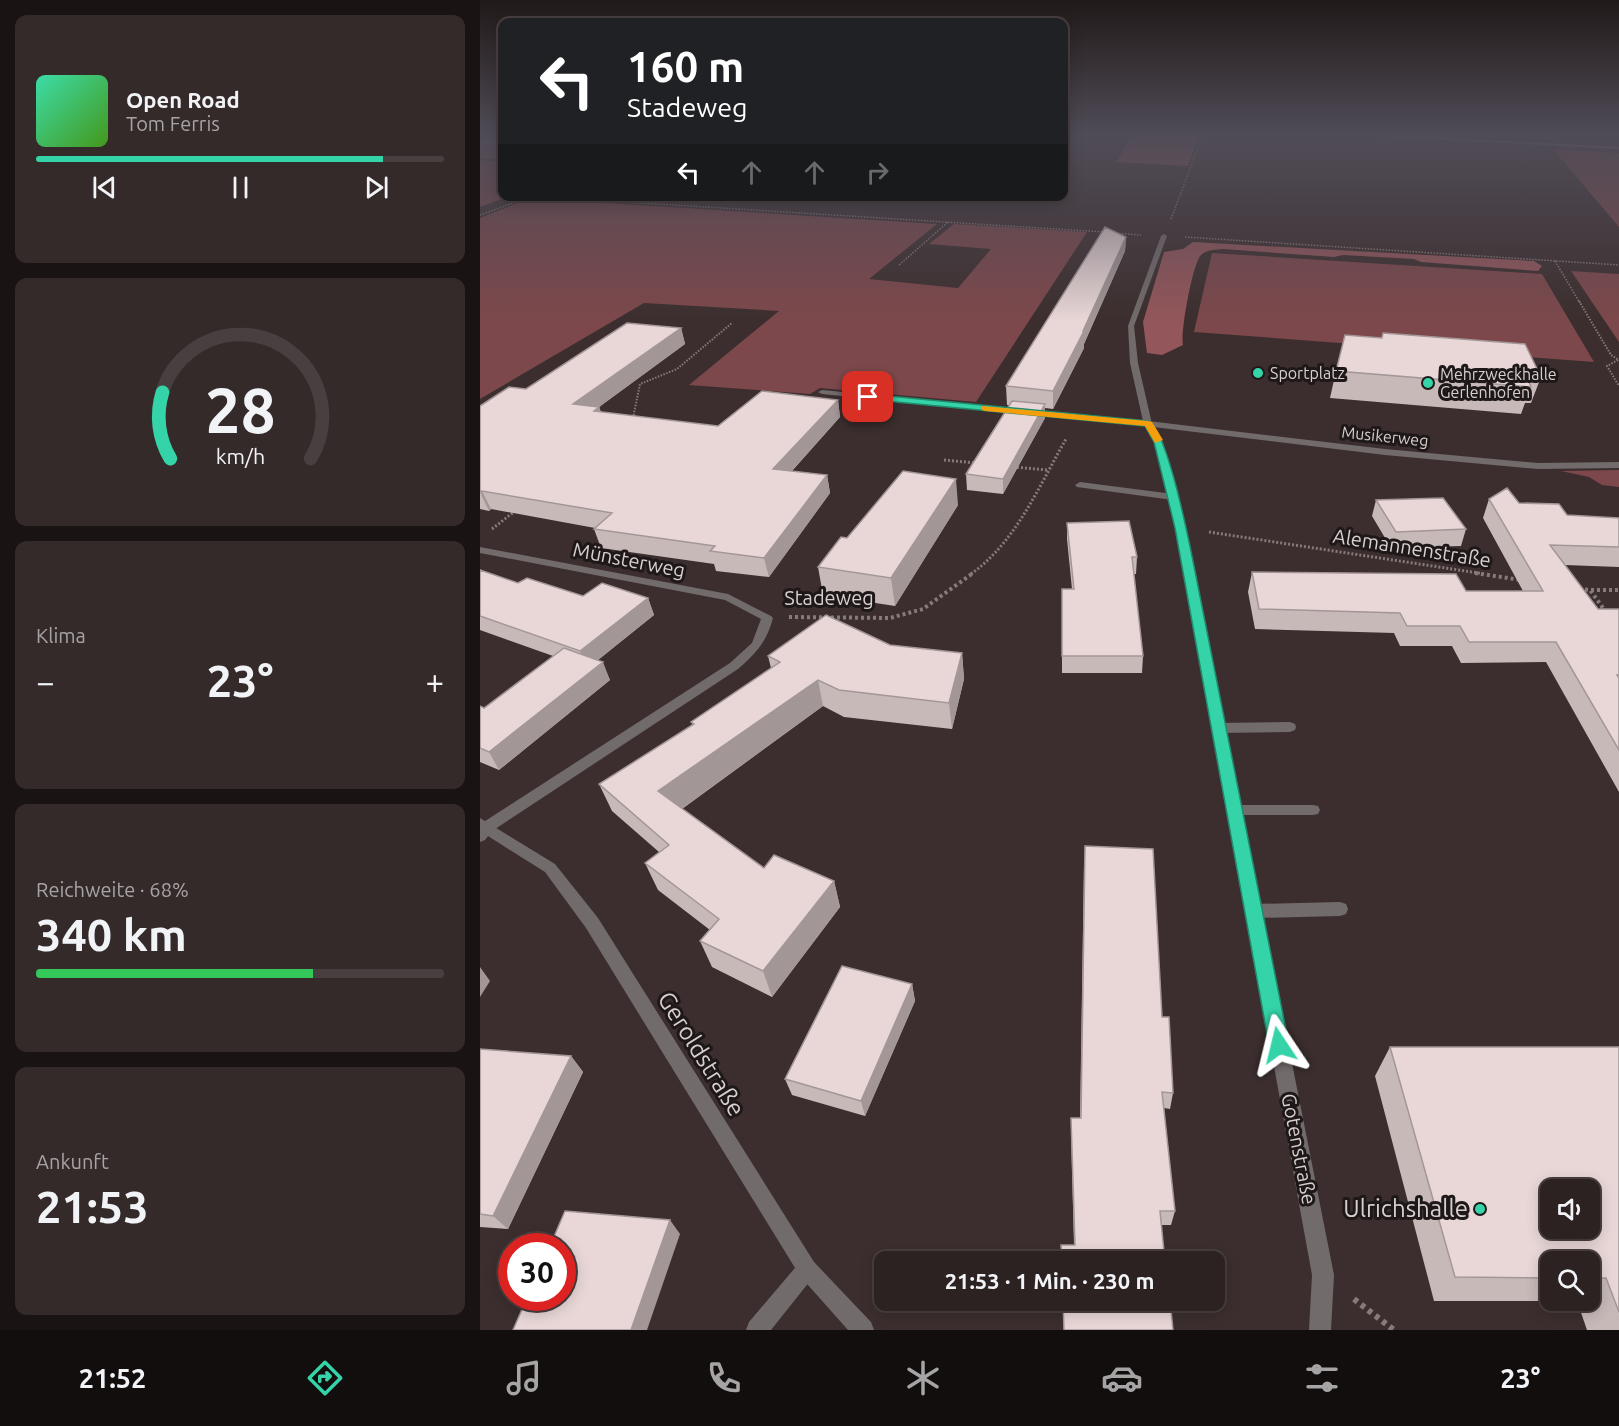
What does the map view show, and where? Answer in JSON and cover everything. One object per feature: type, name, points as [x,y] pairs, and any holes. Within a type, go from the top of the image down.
[{"type":"street","name":"Gotenstraße","points":[[1164,236],[1131,322],[1134,363],[1148,424],[1159,442],[1181,528],[1323,1275],[1320,1330]]},
{"type":"street","points":[[822,392],[1148,424]]},
{"type":"street","name":"Musikerweg","points":[[1148,424],[1385,452],[1538,466],[1619,465]]},
{"type":"street","points":[[1080,485],[1173,497]]},
{"type":"street","name":"Münsterweg","points":[[480,550],[728,597],[767,618]]},
{"type":"street","name":"Stadeweg","points":[[482,829],[734,666],[764,636],[767,618]]},
{"type":"street","points":[[1219,728],[1290,727]]},
{"type":"street","points":[[1234,810],[1313,810]]},
{"type":"street","name":"Geroldstraße","points":[[482,829],[550,868],[592,923],[807,1269],[863,1330]]},
{"type":"street","points":[[1254,911],[1340,909]]},
{"type":"street","points":[[758,1330],[760,1324],[807,1269]]},
{"type":"path","points":[[1164,236],[1179,196]]},
{"type":"path","points":[[480,215],[516,202],[527,201]]},
{"type":"path","points":[[609,201],[1619,265]]},
{"type":"path","points":[[899,265],[948,222]]},
{"type":"path","points":[[1554,261],[1611,355],[1619,360]]},
{"type":"path","points":[[626,424],[634,418],[640,384],[677,369],[732,323]]},
{"type":"path","points":[[1619,360],[1607,366],[1619,386]]},
{"type":"path","name":"Stadeweg","points":[[767,618],[890,618],[923,609],[981,567],[1014,531],[1078,418]]},
{"type":"path","points":[[944,460],[979,463]]},
{"type":"path","points":[[1002,466],[1048,470]]},
{"type":"path","points":[[489,532],[524,504]]},
{"type":"path","name":"Alemannenstraße","points":[[1181,528],[1532,581]]},
{"type":"path","points":[[1578,588],[1619,590]]},
{"type":"path","points":[[1590,590],[1607,614]]},
{"type":"path","points":[[1323,1275],[1394,1330]]},
{"type":"shaded area","points":[[480,196],[498,196],[498,200],[480,207]]},
{"type":"shaded area","points":[[1593,196],[1619,196],[1619,227]]},
{"type":"shaded area","points":[[574,201],[937,224],[869,279],[958,288],[991,249],[929,244],[954,224],[1087,232],[976,402],[820,388],[810,394],[689,385],[779,311],[644,303],[480,399],[480,218],[521,202]]},
{"type":"shaded area","points":[[1193,242],[1534,261],[1542,266],[1538,271],[1421,262],[1414,259],[1343,255],[1334,257],[1223,249],[1209,251],[1201,255],[1194,270],[1185,313],[1183,345],[1162,355],[1147,353],[1143,322],[1164,252],[1183,249]]},
{"type":"shaded area","points":[[1212,253],[1542,274],[1594,362],[1194,332]]},
{"type":"shaded area","points":[[1571,271],[1619,274],[1619,342]]},
{"type":"shaded area","points":[[1619,470],[1619,487],[1602,485],[1589,477],[1561,471]]},
{"type":"building","points":[[1105,227],[1126,237],[1084,331],[1053,391],[1006,386]]},
{"type":"building","points":[[627,323],[681,328],[573,404],[599,407],[594,411],[718,426],[762,391],[838,400],[773,469],[827,475],[764,558],[710,551],[715,546],[594,529],[612,513],[480,492],[480,406],[509,387],[526,389]]},
{"type":"building","points":[[1383,333],[1525,344],[1541,377],[1526,375],[1531,387],[1336,371],[1345,335],[1382,338]]},
{"type":"building","points":[[1012,401],[1045,404],[1003,479],[966,474]]},
{"type":"building","points":[[903,471],[956,479],[891,578],[818,567],[841,537],[847,538]]},
{"type":"building","points":[[1507,488],[1519,503],[1559,504],[1567,515],[1619,518],[1619,547],[1550,545],[1598,609],[1619,609],[1619,675],[1617,675],[1619,678],[1619,750],[1556,642],[1469,642],[1460,626],[1407,626],[1400,613],[1259,609],[1252,572],[1456,574],[1466,591],[1543,591],[1489,499]]},
{"type":"building","points":[[1443,498],[1466,529],[1396,532],[1376,500]]},
{"type":"building","points":[[1129,521],[1137,557],[1132,557],[1143,656],[1062,656],[1062,589],[1074,589],[1067,523]]},
{"type":"building","points":[[480,570],[518,583],[527,578],[583,596],[602,583],[648,598],[580,651],[480,616]]},
{"type":"building","points":[[826,615],[890,645],[962,653],[949,703],[839,690],[818,680],[658,791],[764,868],[774,855],[834,881],[763,971],[700,941],[719,919],[645,863],[669,845],[599,784],[694,724],[691,722],[780,662],[768,656]]},
{"type":"building","points":[[564,648],[603,662],[489,752],[480,748],[480,706],[484,708]]},
{"type":"building","points":[[1085,846],[1153,849],[1162,1017],[1169,1017],[1173,1093],[1162,1092],[1175,1211],[1160,1211],[1164,1251],[1061,1251],[1061,1245],[1075,1245],[1071,1118],[1081,1118]]},
{"type":"building","points":[[842,966],[912,984],[861,1101],[785,1079]]},
{"type":"building","name":"Ulrichshalle","points":[[1390,1047],[1619,1047],[1619,1312],[1606,1278],[1600,1278],[1600,1251],[1540,1251],[1540,1278],[1455,1277]]},
{"type":"building","points":[[480,1049],[571,1056],[493,1216],[480,1214]]},
{"type":"building","points":[[565,1211],[670,1220],[631,1330],[513,1330],[521,1311],[576,1311],[576,1233],[556,1233]]},
{"type":"building","points":[[1063,1311],[1171,1311],[1173,1330],[1064,1330]]},
{"type":"slow traffic","points":[[985,408],[1148,424],[1158,440]]},
{"type":"place","name":"Sportplatz","points":[[1258,373]]},
{"type":"place","name":"Mehrzweckhalle Gerlenhofen","points":[[1428,383]]},
{"type":"place","name":"Ulrichshalle","points":[[1480,1209]]},
{"type":"route","points":[[868,397],[1148,424],[1159,442],[1181,528],[1279,1045]]}]
